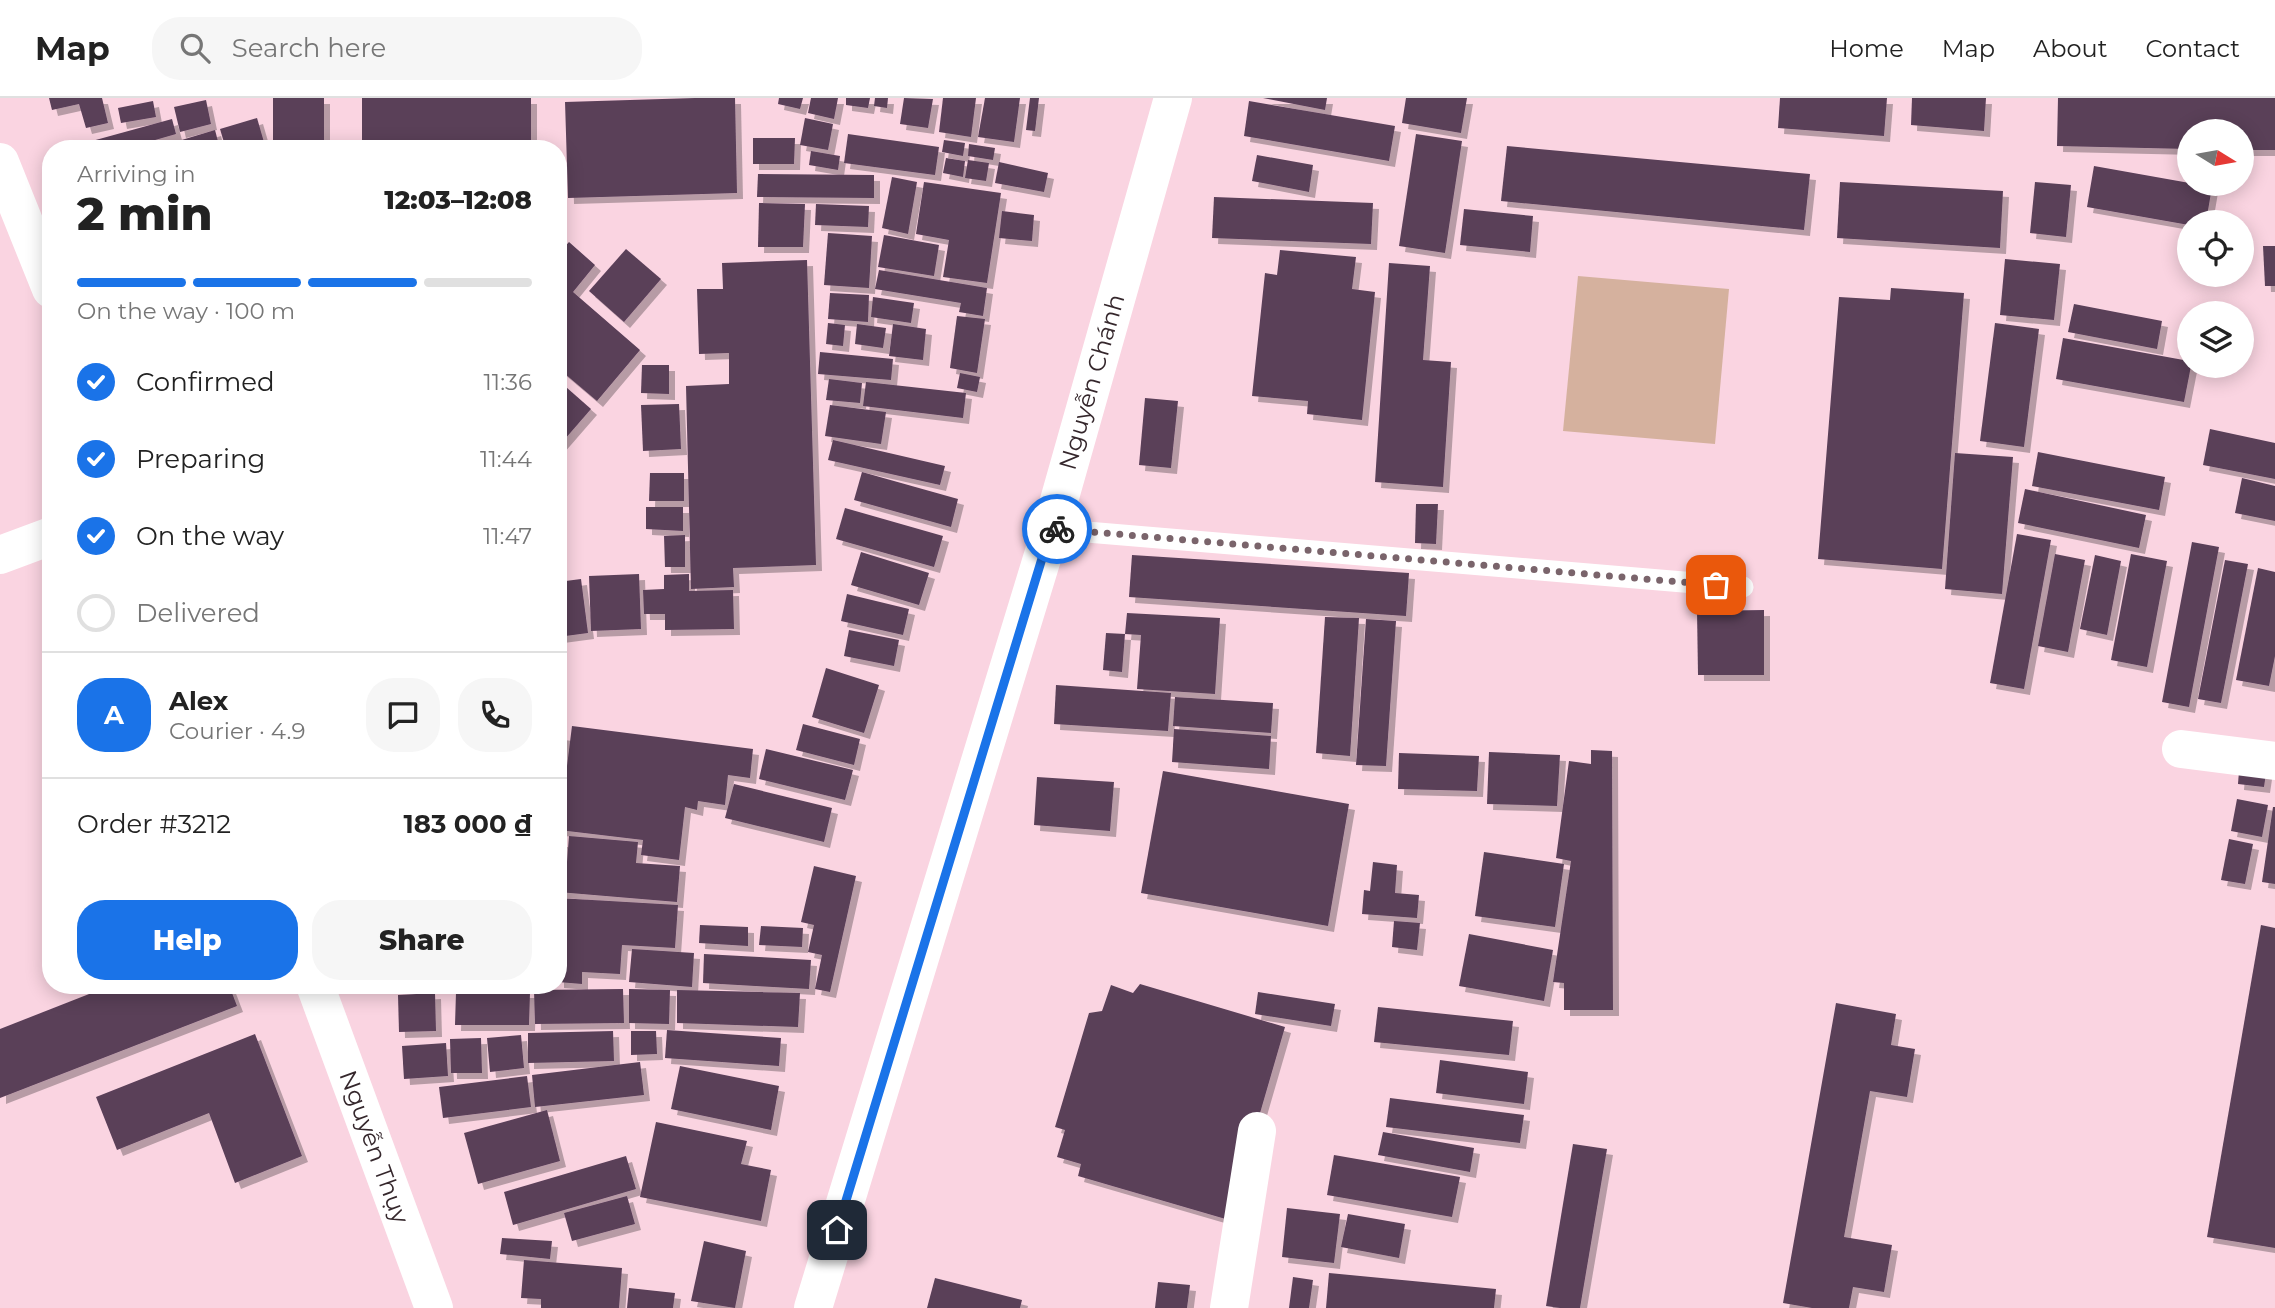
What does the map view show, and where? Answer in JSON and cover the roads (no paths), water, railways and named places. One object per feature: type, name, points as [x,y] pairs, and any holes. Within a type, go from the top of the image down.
[{"type":"main road","name":"Nguyễn Chánh","points":[[813,1308],[1051,529],[1173,98]]},
{"type":"main road","points":[[0,162],[42,267]]},
{"type":"main road","points":[[0,555],[42,539]]},
{"type":"main road","points":[[2181,749],[2275,761]]},
{"type":"main road","name":"Nguyễn Thụy","points":[[317,994],[434,1308]]},
{"type":"main road","points":[[1228,1308],[1257,1131]]},
{"type":"lane","points":[[1051,529],[1743,587]]}]
